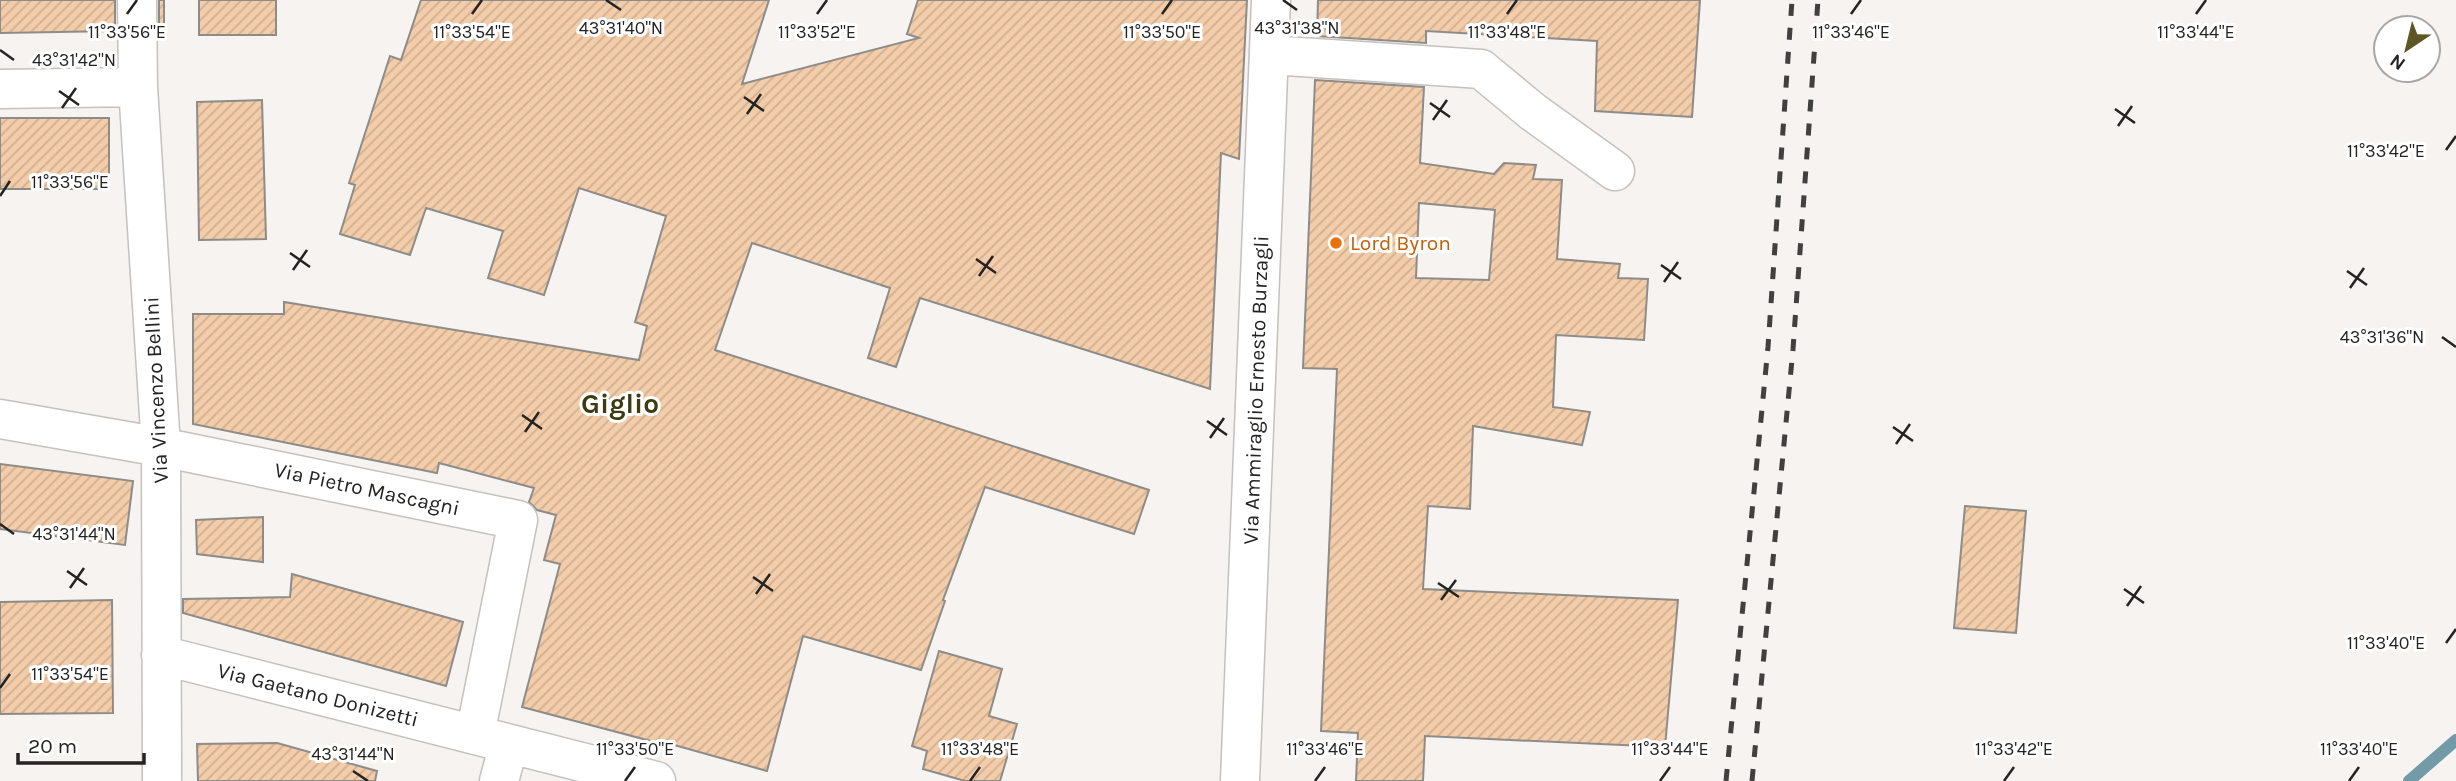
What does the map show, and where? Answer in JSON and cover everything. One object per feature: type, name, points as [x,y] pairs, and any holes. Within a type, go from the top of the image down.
[{"type":"street","name":"Via Vincenzo Bellini","points":[[137,0],[138,87],[160,447],[162,781]]},
{"type":"street","name":"Via Ammiraglio Ernesto Burzagli","points":[[1240,781],[1271,0]]},
{"type":"street","points":[[1269,55],[1481,69],[1533,112],[1615,170]]},
{"type":"street","points":[[0,89],[138,87]]},
{"type":"street","name":"Via Pietro Mascagni","points":[[0,419],[160,447],[518,520],[492,739]]},
{"type":"street","name":"Via Gaetano Donizetti","points":[[162,655],[656,781]]},
{"type":"street","points":[[492,739],[499,781]]},
{"type":"building","points":[[0,0],[115,0],[115,31],[0,33]]},
{"type":"building","points":[[159,0],[164,0],[164,30],[159,30]]},
{"type":"building","points":[[199,0],[276,0],[276,35],[199,35]]},
{"type":"building","points":[[421,0],[769,0],[742,84],[919,38],[907,34],[918,0],[1247,0],[1239,159],[1221,153],[1210,389],[920,298],[896,367],[868,358],[890,288],[752,243],[715,350],[1149,490],[1134,534],[985,487],[943,600],[945,601],[921,670],[803,636],[767,771],[522,707],[560,564],[544,560],[556,515],[537,510],[529,502],[534,488],[439,463],[437,473],[193,424],[193,314],[284,314],[284,302],[639,360],[647,326],[635,322],[666,216],[579,188],[544,295],[488,278],[503,231],[426,208],[410,255],[340,234],[355,185],[349,183],[390,56],[401,60]]},
{"type":"building","points":[[1318,0],[1700,0],[1692,117],[1595,111],[1597,41],[1426,31],[1426,43],[1317,36]]},
{"type":"building","points":[[1315,80],[1424,87],[1420,163],[1494,174],[1504,163],[1536,165],[1533,179],[1562,180],[1557,259],[1620,264],[1618,278],[1648,279],[1644,340],[1556,335],[1553,407],[1590,412],[1582,445],[1473,426],[1470,509],[1428,506],[1423,589],[1678,600],[1665,747],[1425,736],[1423,781],[1356,781],[1358,733],[1321,731],[1337,369],[1303,368]],"holes":[[[1419,203],[1495,210],[1489,280],[1416,278]]]},
{"type":"building","points":[[262,100],[266,239],[199,240],[197,102]]},
{"type":"building","points":[[0,118],[109,118],[109,189],[0,189]]},
{"type":"building","points":[[0,464],[133,481],[125,545],[0,529]]},
{"type":"building","points":[[1965,506],[2026,511],[2016,633],[1954,628]]},
{"type":"building","points":[[263,517],[263,562],[197,554],[196,520]]},
{"type":"building","points":[[292,574],[463,622],[446,686],[183,613],[183,599],[290,597]]},
{"type":"building","points":[[112,600],[113,713],[0,714],[0,602]]},
{"type":"building","points":[[939,651],[1002,669],[989,716],[1017,724],[1000,781],[965,781],[923,769],[927,751],[912,746]]},
{"type":"building","points":[[277,743],[377,771],[375,781],[198,781],[197,744]]},
{"type":"waterway","points":[[2409,781],[2456,740]]},
{"type":"railway","points":[[1726,781],[1768,347],[1792,0]]},
{"type":"railway","points":[[1752,781],[1793,349],[1818,0]]},
{"type":"place","name":"Lord Byron","points":[[1336,243]]},
{"type":"district","name":"Giglio","points":[[620,403]]}]
